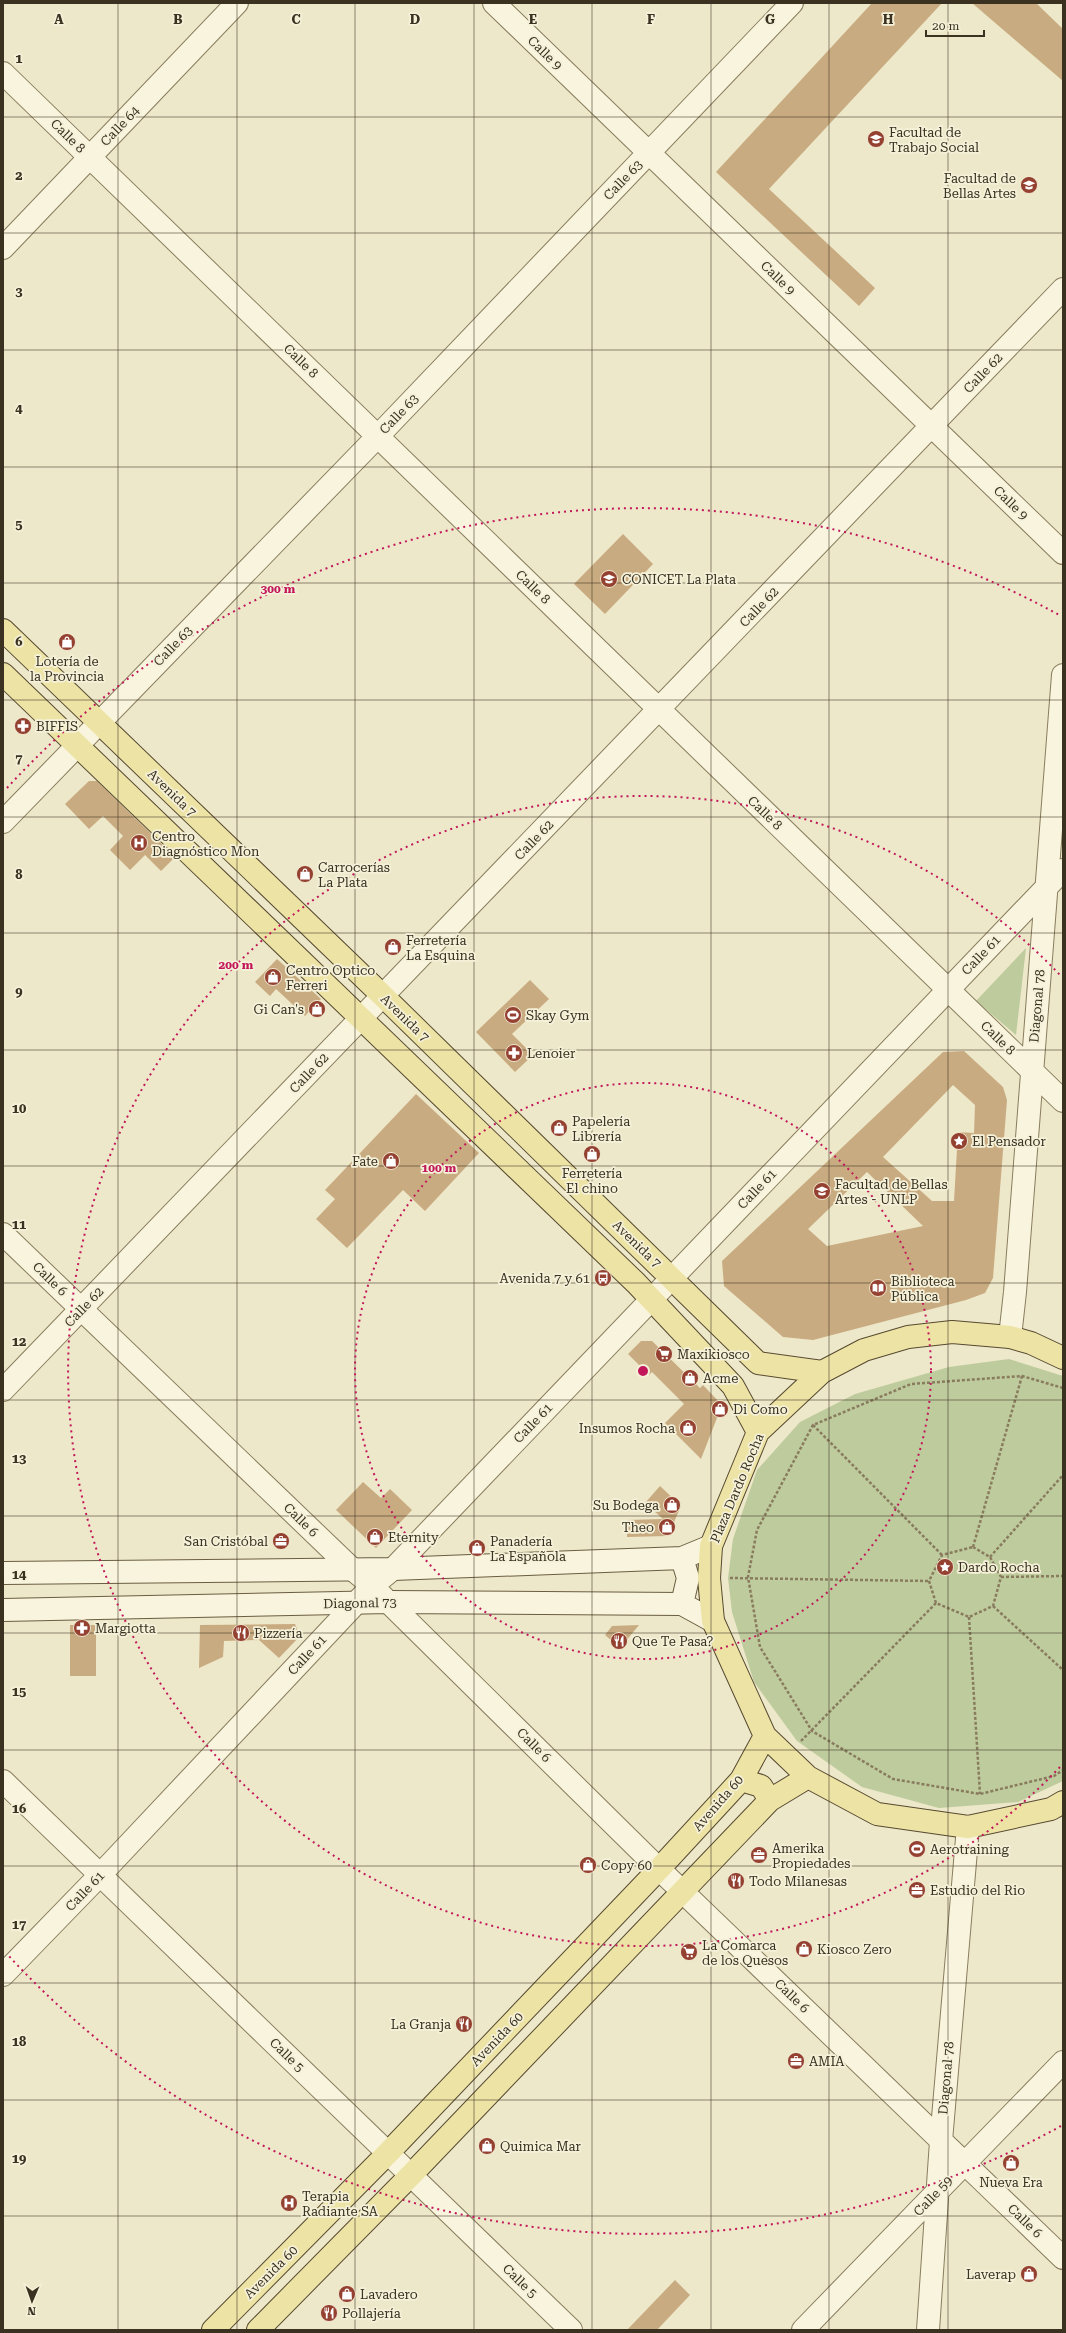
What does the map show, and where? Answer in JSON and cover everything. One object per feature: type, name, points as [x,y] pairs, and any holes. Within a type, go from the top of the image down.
[{"type":"main road","name":"Avenida 7","points":[[3,630],[383,996],[758,1363],[822,1372]]},
{"type":"main road","points":[[3,674],[76,746],[652,1299],[732,1386],[758,1432]]},
{"type":"main road","name":"Plaza Dardo Rocha","points":[[1063,1358],[1031,1343],[1010,1337],[952,1332],[908,1337],[864,1350],[822,1372],[758,1432],[711,1546],[709,1578],[713,1621],[765,1736],[785,1757],[808,1777],[877,1814],[968,1827],[1051,1809],[1063,1802]]},
{"type":"main road","name":"Avenida 60","points":[[213,2330],[388,2153],[659,1869],[741,1780],[765,1736]]},
{"type":"main road","points":[[258,2330],[411,2175],[684,1892],[770,1800],[808,1777]]},
{"type":"main road","points":[[741,1780],[761,1786],[770,1800]]},
{"type":"street","name":"Calle 64","points":[[3,248],[236,3]]},
{"type":"street","name":"Calle 9","points":[[494,3],[1063,553]]},
{"type":"street","name":"Calle 63","points":[[3,822],[378,436],[792,3]]},
{"type":"street","name":"Calle 8","points":[[3,73],[378,436],[659,711],[1063,1101]]},
{"type":"street","name":"Calle 62","points":[[3,1390],[659,711],[1063,289]]},
{"type":"street","name":"Diagonal 78","points":[[1010,1337],[1015,1292],[1063,675]]},
{"type":"street","name":"Calle 61","points":[[3,1975],[100,1875],[372,1586],[393,1569],[672,1279],[947,989],[1063,870]]},
{"type":"street","name":"Calle 6","points":[[3,1234],[352,1569],[389,1602],[659,1869],[1063,2258]]},
{"type":"street","points":[[3,1573],[393,1569],[682,1558],[711,1546]]},
{"type":"street","points":[[682,1558],[688,1578],[682,1604]]},
{"type":"street","name":"Diagonal 73","points":[[3,1610],[389,1602],[682,1604],[713,1621]]},
{"type":"street","name":"Calle 5","points":[[3,1781],[571,2330]]},
{"type":"street","name":"Diagonal 78","points":[[928,2330],[941,2141],[968,1827]]},
{"type":"street","name":"Calle 59","points":[[803,2330],[1063,2062]]},
{"type":"path","points":[[1063,1388],[1022,1376],[911,1384],[814,1425],[757,1530],[748,1577],[760,1648],[812,1731],[893,1779],[980,1794],[1054,1776],[1063,1770]]},
{"type":"path","points":[[973,1547],[1022,1376]]},
{"type":"path","points":[[814,1425],[942,1555]]},
{"type":"path","points":[[990,1557],[1063,1475]]},
{"type":"path","points":[[936,1604],[929,1581],[942,1555],[973,1547],[990,1557],[1000,1577],[993,1606]]},
{"type":"path","points":[[1000,1577],[1063,1576]]},
{"type":"path","points":[[748,1577],[929,1581]]},
{"type":"path","points":[[785,1757],[936,1604]]},
{"type":"path","points":[[936,1604],[969,1617],[993,1606]]},
{"type":"path","points":[[993,1606],[1063,1670]]},
{"type":"path","points":[[969,1617],[980,1794]]},
{"type":"green space","points":[[1026,948],[1016,1035],[976,1001]]},
{"type":"green space","points":[[1009,1359],[1063,1376],[1063,1781],[1018,1802],[939,1808],[862,1787],[797,1741],[754,1682],[732,1612],[728,1578],[733,1539],[757,1470],[800,1422],[855,1394],[949,1367]]},
{"type":"building","points":[[872,3],[942,3],[769,189],[875,288],[859,306],[716,172]]},
{"type":"building","points":[[972,3],[1036,3],[1063,29],[1063,81]]},
{"type":"building","name":"CONICET La Plata","points":[[623,534],[653,564],[605,614],[574,584]]},
{"type":"building","points":[[89,781],[97,781],[175,857],[161,871],[145,855],[130,870],[110,850],[123,836],[103,816],[89,829],[65,804]]},
{"type":"building","points":[[277,959],[321,999],[305,1016],[276,989],[270,996],[255,982]]},
{"type":"building","name":"Skay Gym","points":[[530,980],[549,999],[512,1034],[533,1055],[515,1072],[476,1032]]},
{"type":"building","name":"Facultad de Bellas Artes - UNLP","points":[[964,1051],[1003,1087],[1007,1100],[993,1278],[985,1293],[966,1300],[813,1340],[783,1337],[724,1286],[722,1261],[943,1052]],"holes":[[[953,1085],[975,1105],[974,1133],[958,1132],[954,1201],[932,1201],[883,1157]],[[867,1172],[923,1226],[827,1246],[808,1229]]]},
{"type":"building","name":"Fate","points":[[416,1094],[479,1153],[425,1211],[403,1190],[347,1248],[316,1219],[335,1199],[325,1190]]},
{"type":"building","points":[[641,1341],[652,1341],[700,1388],[703,1385],[722,1405],[701,1459],[665,1423],[684,1404],[652,1372],[649,1375],[628,1354]]},
{"type":"building","points":[[363,1482],[381,1498],[390,1489],[412,1510],[376,1548],[336,1510]]},
{"type":"building","points":[[660,1486],[681,1506],[668,1536],[627,1537],[627,1520],[663,1519],[645,1503]]},
{"type":"building","points":[[295,1624],[300,1636],[279,1658],[259,1640],[224,1641],[223,1657],[199,1668],[200,1625]]},
{"type":"building","points":[[70,1625],[96,1625],[96,1676],[70,1676]]},
{"type":"building","name":"Que Te Pasa?","points":[[639,1625],[620,1648],[605,1635],[612,1626]]},
{"type":"building","points":[[675,2280],[690,2295],[657,2330],[627,2330]]},
{"type":"place","name":"Facultad de Trabajo Social","points":[[876,139]]},
{"type":"place","name":"Facultad de Bellas Artes","points":[[1029,185]]},
{"type":"place","name":"CONICET La Plata","points":[[609,579]]},
{"type":"place","name":"Lotería de la Provincia","points":[[67,642]]},
{"type":"place","name":"BIFFIS","points":[[23,726]]},
{"type":"place","name":"Centro Diagnóstico Mon","points":[[139,843]]},
{"type":"place","name":"Carrocerías La Plata","points":[[305,874]]},
{"type":"place","name":"Ferretería La Esquina","points":[[393,947]]},
{"type":"place","name":"Centro Optico Ferreri","points":[[273,977]]},
{"type":"place","name":"Gi Can's","points":[[317,1009]]},
{"type":"place","name":"Skay Gym","points":[[513,1015]]},
{"type":"place","name":"Lenoier","points":[[514,1053]]},
{"type":"place","name":"Papelería Librería","points":[[559,1128]]},
{"type":"place","name":"El Pensador","points":[[959,1141]]},
{"type":"place","name":"Ferretería El chino","points":[[592,1154]]},
{"type":"place","name":"Fate","points":[[391,1161]]},
{"type":"place","name":"Facultad de Bellas Artes - UNLP","points":[[822,1191]]},
{"type":"place","name":"Avenida 7 y 61","points":[[603,1278]]},
{"type":"place","name":"Biblioteca Pública","points":[[878,1288]]},
{"type":"place","name":"Maxikiosco","points":[[664,1354]]},
{"type":"place","name":"Acme","points":[[690,1378]]},
{"type":"place","name":"Di Como","points":[[720,1409]]},
{"type":"place","name":"Insumos Rocha","points":[[688,1428]]},
{"type":"place","name":"Su Bodega","points":[[672,1505]]},
{"type":"place","name":"Theo","points":[[667,1527]]},
{"type":"place","name":"Eternity","points":[[375,1537]]},
{"type":"place","name":"San Cristóbal","points":[[281,1541]]},
{"type":"place","name":"Panadería La Española","points":[[477,1548]]},
{"type":"place","name":"Dardo Rocha","points":[[945,1567]]},
{"type":"place","name":"Margiotta","points":[[82,1628]]},
{"type":"place","name":"Pizzería","points":[[241,1633]]},
{"type":"place","name":"Que Te Pasa?","points":[[619,1641]]},
{"type":"place","name":"Aerotraining","points":[[917,1849]]},
{"type":"place","name":"Amerika Propiedades","points":[[759,1855]]},
{"type":"place","name":"Copy 60","points":[[588,1865]]},
{"type":"place","name":"Todo Milanesas","points":[[736,1881]]},
{"type":"place","name":"Estudio del Rio","points":[[917,1890]]},
{"type":"place","name":"Kiosco Zero","points":[[804,1949]]},
{"type":"place","name":"La Comarca de los Quesos","points":[[689,1952]]},
{"type":"place","name":"La Granja","points":[[464,2024]]},
{"type":"place","name":"AMIA","points":[[796,2061]]},
{"type":"place","name":"Quimica Mar","points":[[487,2146]]},
{"type":"place","name":"Nueva Era","points":[[1011,2163]]},
{"type":"place","name":"Terapia Radiante SA","points":[[289,2203]]},
{"type":"place","name":"Laverap","points":[[1029,2274]]},
{"type":"place","name":"Lavadero","points":[[347,2294]]},
{"type":"place","name":"Pollajería","points":[[329,2313]]}]
